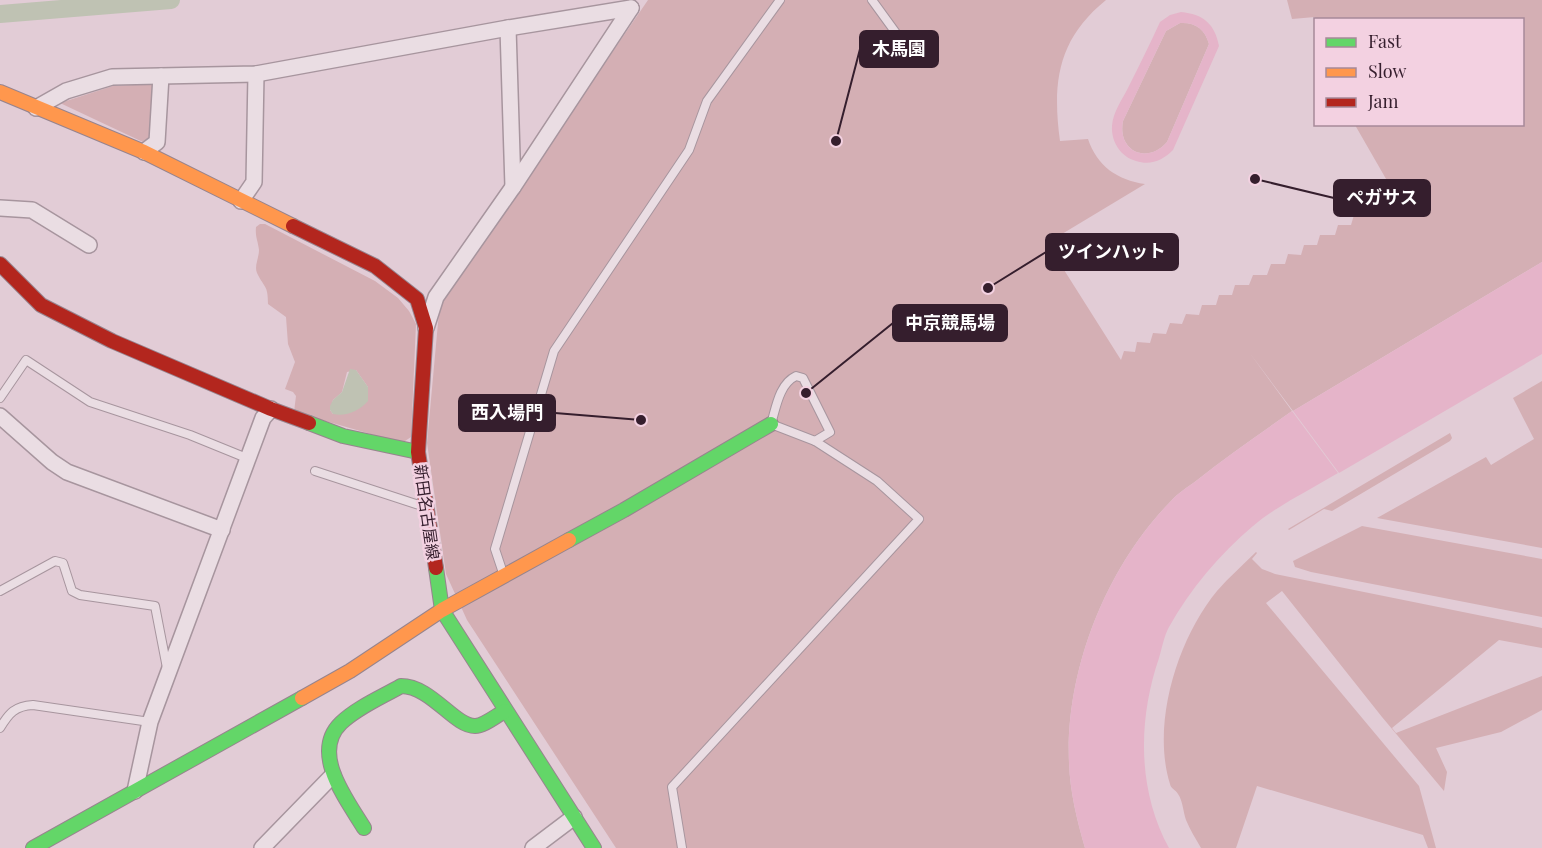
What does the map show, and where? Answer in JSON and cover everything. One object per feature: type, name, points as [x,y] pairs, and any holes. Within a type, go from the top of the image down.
[{"type":"street","points":[[36,108],[66,92],[112,77],[256,74],[631,8],[513,187],[436,297],[426,328],[418,452]]},
{"type":"street","points":[[508,28],[513,187]]},
{"type":"street","points":[[242,201],[254,182],[256,74]]},
{"type":"street","points":[[144,152],[157,142],[161,76]]},
{"type":"street","points":[[0,92],[144,152],[375,266],[417,299],[426,328]]},
{"type":"street","points":[[0,208],[32,210],[89,245]]},
{"type":"street","name":"新田名古屋線","points":[[0,264],[41,305],[112,341],[271,409],[343,436],[418,452],[442,610],[594,848]]},
{"type":"street","points":[[135,791],[150,722],[263,418],[271,409]]},
{"type":"street","points":[[0,416],[52,462],[67,472],[222,530]]},
{"type":"street","points":[[33,848],[350,671],[442,610],[624,510],[771,424]]},
{"type":"street","points":[[364,828],[333,775],[329,757],[331,741],[340,724],[401,686],[419,689],[467,724],[477,726],[505,711]]},
{"type":"street","points":[[262,848],[333,775]]},
{"type":"street","points":[[532,848],[574,817]]},
{"type":"lane","points":[[503,575],[495,549],[554,351],[689,150],[706,101],[780,0]]},
{"type":"lane","points":[[872,0],[904,44]]},
{"type":"lane","points":[[0,398],[26,360],[90,402],[190,435],[249,459]]},
{"type":"lane","points":[[682,848],[672,787],[919,519],[877,481],[815,441],[771,424],[782,390],[789,379],[796,376],[803,378],[830,432],[815,441]]},
{"type":"lane","points":[[315,471],[426,508]]},
{"type":"lane","points":[[0,591],[55,561],[63,563],[72,591],[80,595],[155,606],[168,675]]},
{"type":"lane","points":[[0,728],[10,713],[20,706],[33,705],[150,722]]},
{"type":"shaded area","points":[[648,0],[1106,0],[1077,30],[1062,63],[1057,100],[1060,141],[1088,139],[1097,157],[1109,170],[1126,179],[1145,184],[1047,243],[1121,360],[1124,351],[1135,352],[1137,342],[1150,343],[1153,333],[1166,334],[1170,323],[1182,324],[1186,314],[1199,315],[1202,305],[1216,305],[1219,295],[1232,295],[1235,285],[1249,285],[1253,275],[1267,275],[1271,264],[1285,264],[1288,254],[1301,255],[1304,245],[1317,245],[1320,235],[1335,235],[1338,225],[1351,225],[1354,215],[1366,217],[1368,207],[1381,208],[1385,198],[1397,198],[1356,126],[1524,126],[1524,18],[1315,17],[1292,19],[1287,0],[1542,0],[1542,262],[1293,411],[1249,352],[1292,411],[1180,493],[1148,527],[1127,557],[1109,589],[1082,657],[1074,693],[1069,763],[1074,806],[1085,848],[616,848],[467,620],[446,574],[427,443],[439,312],[442,301]]},
{"type":"shaded area","points":[[1180,23],[1199,28],[1205,34],[1209,44],[1167,142],[1151,153],[1135,151],[1125,140],[1122,131],[1123,121],[1166,31]]},
{"type":"shaded area","points":[[153,84],[151,139],[145,143],[60,103],[113,86]]},
{"type":"shaded area","points":[[265,224],[375,281],[398,298],[409,311],[416,324],[411,437],[402,443],[294,412],[296,396],[285,389],[295,362],[288,344],[286,317],[268,304],[266,289],[257,273],[259,250],[256,227]],"holes":[[[356,370],[368,387],[333,414],[330,410],[333,400],[342,392],[347,372]]]},
{"type":"shaded area","points":[[350,369],[356,370],[368,387],[368,401],[361,408],[352,412],[343,415],[333,414],[330,406],[342,392]]},
{"type":"shaded area","points":[[1542,381],[1542,548],[1377,518],[1486,457],[1491,465],[1534,439],[1513,398]]},
{"type":"shaded area","points":[[1450,433],[1452,438],[1450,441],[1332,511],[1324,509],[1288,529]]},
{"type":"shaded area","points":[[1362,526],[1542,559],[1542,617],[1295,567],[1293,561]]},
{"type":"shaded area","points":[[1256,552],[1252,559],[1262,569],[1275,574],[1542,628],[1542,648],[1499,640],[1392,728],[1396,733],[1542,676],[1542,710],[1501,732],[1436,748],[1447,772],[1444,791],[1382,717],[1282,591],[1266,603],[1419,786],[1436,848],[1428,848],[1423,835],[1257,786],[1236,848],[1201,848],[1186,820],[1180,797],[1170,784],[1165,760],[1166,709],[1180,657],[1203,610],[1217,591]]},
{"type":"sand","points":[[1181,12],[1202,18],[1211,26],[1219,46],[1173,150],[1156,161],[1141,162],[1126,156],[1118,148],[1113,138],[1113,121],[1118,106],[1160,22],[1170,15]],"holes":[[[1180,23],[1195,25],[1202,30],[1209,44],[1167,142],[1151,153],[1135,151],[1125,140],[1122,131],[1123,121],[1166,31]]]},
{"type":"sand","points":[[1542,262],[1542,354],[1339,473],[1293,411]]},
{"type":"sand","points":[[1292,411],[1338,473],[1283,504],[1241,537],[1217,560],[1186,599],[1164,638],[1147,705],[1144,754],[1151,802],[1169,848],[1085,848],[1071,785],[1070,728],[1074,693],[1082,657],[1109,589],[1127,557],[1148,527],[1174,498]]},
{"type":"waterway","points":[[0,14],[171,0]]},
{"type":"traffic: fast","points":[[309,423],[343,436],[418,452]]},
{"type":"traffic: fast","points":[[569,540],[771,424]]},
{"type":"traffic: fast","points":[[436,568],[442,610],[594,848]]},
{"type":"traffic: fast","points":[[364,828],[341,790],[330,762],[329,748],[332,735],[348,717],[401,686],[422,692],[459,720],[475,726],[505,711]]},
{"type":"traffic: fast","points":[[33,848],[302,698]]},
{"type":"traffic: slow","points":[[0,92],[144,152],[293,226]]},
{"type":"traffic: slow","points":[[302,698],[350,671],[442,610],[569,540]]},
{"type":"traffic: jam","points":[[293,226],[375,266],[417,299],[426,328],[418,452],[436,568]]},
{"type":"traffic: jam","points":[[0,264],[41,305],[112,341],[309,423]]},
{"type":"place","name":"木馬園","points":[[836,141]]},
{"type":"place","name":"ペガサス","points":[[1255,179]]},
{"type":"place","name":"ツインハット","points":[[988,288]]},
{"type":"place","name":"中京競馬場","points":[[806,393]]},
{"type":"place","name":"西入場門","points":[[641,420]]}]
